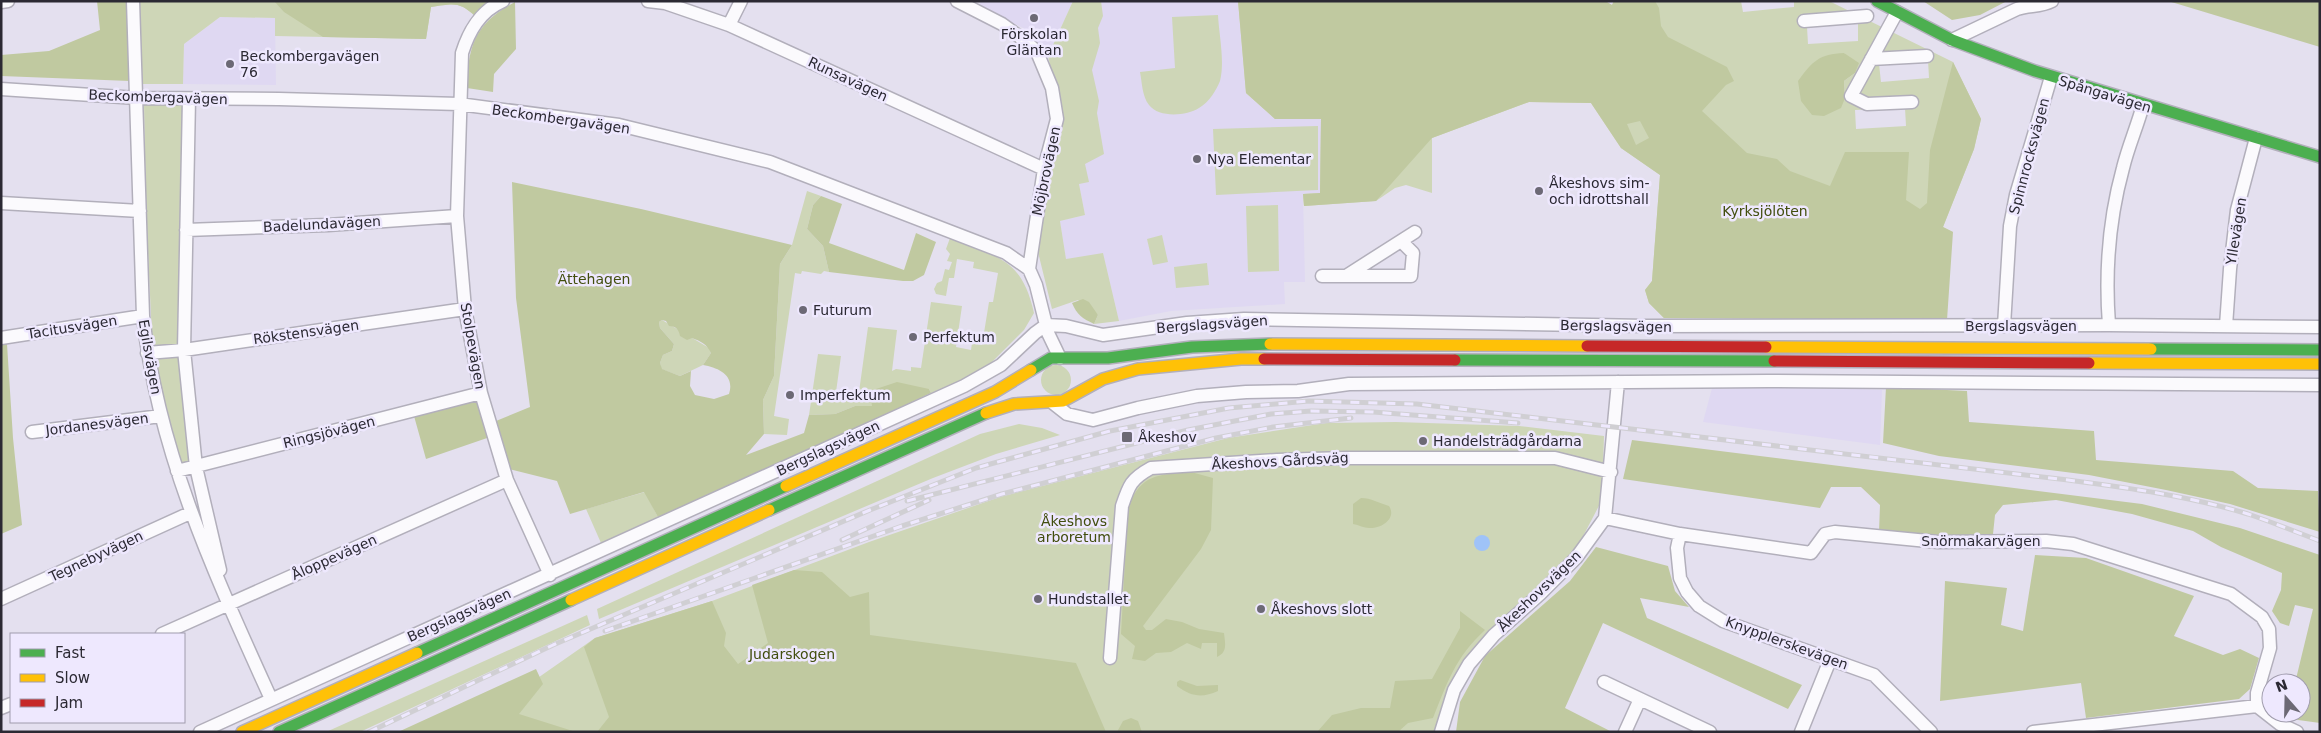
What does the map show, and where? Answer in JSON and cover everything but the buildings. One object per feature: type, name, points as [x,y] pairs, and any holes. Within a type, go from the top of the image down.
[{"type":"main road","name":"Spångavägen","points":[[1877,1],[1952,40],[2051,77],[2143,106],[2320,157]]},
{"type":"main road","name":"Bergslagsvägen","points":[[242,732],[995,392],[1051,358],[1108,358],[1192,348],[1253,344],[2320,350]]},
{"type":"main road","points":[[1063,358],[1077,375],[1073,394]]},
{"type":"main road","points":[[279,732],[974,417],[1012,404],[1050,402],[1073,394],[1103,379],[1138,369],[1241,359],[2320,364]]},
{"type":"main road","points":[[1034,380],[1040,364]]},
{"type":"main road","points":[[1038,393],[1050,402]]},
{"type":"street","points":[[1,2],[8,1]]},
{"type":"street","name":"Egilsvägen","points":[[133,1],[143,316],[147,353],[161,416],[190,513],[271,699]]},
{"type":"street","points":[[459,104],[462,53],[469,32],[489,9],[503,1]]},
{"type":"street","name":"Runsavägen","points":[[648,1],[665,4],[730,25],[1044,169]]},
{"type":"street","points":[[730,25],[741,1]]},
{"type":"street","name":"Möjbrovägen","points":[[956,1],[1002,24],[1024,40],[1037,52],[1052,88],[1057,119],[1044,169],[1029,269]]},
{"type":"street","points":[[1952,40],[2017,8],[2044,6],[2052,1]]},
{"type":"street","points":[[1898,12],[1850,96],[1867,104],[1912,102]]},
{"type":"street","points":[[1804,21],[1867,16]]},
{"type":"street","points":[[1871,59],[1927,56]]},
{"type":"street","name":"Spinnrocksvägen","points":[[2004,326],[2010,226],[2051,77]]},
{"type":"street","name":"Beckombergavägen","points":[[1,89],[137,98],[279,98],[459,104],[619,125],[770,162],[997,249],[1029,269]]},
{"type":"street","name":"Egilsvägen","points":[[189,99],[184,350],[196,467],[228,604]]},
{"type":"street","name":"Stolpevägen","points":[[459,104],[457,216],[465,309],[481,393],[507,480],[550,575]]},
{"type":"street","points":[[2110,325],[2108,257],[2114,212],[2123,166],[2143,106]]},
{"type":"street","name":"Yllevägen","points":[[2226,326],[2230,268],[2238,210],[2256,138]]},
{"type":"street","points":[[1,203],[140,211]]},
{"type":"street","name":"Badelundavägen","points":[[186,230],[328,225],[457,216]]},
{"type":"street","points":[[1346,276],[1415,232]]},
{"type":"street","points":[[1322,276],[1411,276],[1413,253],[1401,241]]},
{"type":"street","points":[[1029,269],[1036,285],[1047,329],[1063,358]]},
{"type":"street","name":"Rökstensvägen","points":[[147,353],[184,350],[465,309]]},
{"type":"street","name":"Tacitusvägen","points":[[1,338],[143,316]]},
{"type":"street","name":"Bergslagsvägen","points":[[200,732],[964,386],[1001,365],[1035,333],[1047,329],[1066,326],[1103,335],[1187,323],[1244,319],[1646,326],[2110,325],[2320,327]]},
{"type":"street","points":[[1040,364],[1047,329]]},
{"type":"street","points":[[1050,402],[1067,414],[1093,420],[1138,408],[1197,396],[1298,390],[1349,384],[1618,382],[2320,385]]},
{"type":"street","name":"Åkeshovsvägen","points":[[1441,732],[1454,690],[1469,664],[1494,635],[1540,594],[1576,558],[1604,518],[1618,382]]},
{"type":"street","name":"Ringsjövägen","points":[[177,472],[481,393]]},
{"type":"street","points":[[1073,394],[1078,418]]},
{"type":"street","name":"Jordanesvägen","points":[[32,432],[161,416]]},
{"type":"street","name":"Åkeshovs Gårdsväg","points":[[1110,658],[1122,506],[1129,485],[1135,477],[1151,468],[1347,458],[1556,458],[1610,472]]},
{"type":"street","name":"Åloppevägen","points":[[164,633],[507,480]]},
{"type":"street","name":"Tegnebyvägen","points":[[1,599],[190,513]]},
{"type":"street","name":"Snörmakarvägen","points":[[1604,518],[1680,534],[1811,553],[1825,534],[1835,532],[1938,542],[2046,541],[2074,544],[2231,594],[2262,617],[2269,629],[2270,648],[2258,692],[2257,706]]},
{"type":"street","name":"Knypplerskevägen","points":[[1680,534],[1677,548],[1680,578],[1687,592],[1699,606],[1723,621],[1874,675],[1931,732]]},
{"type":"street","points":[[1801,732],[1830,660]]},
{"type":"street","points":[[1604,682],[1710,732]]},
{"type":"street","points":[[1625,732],[1640,699]]},
{"type":"street","points":[[2033,732],[2257,706],[2280,724],[2297,732]]},
{"type":"shaded area","name":"Förskolan Gläntan","points":[[981,1],[1073,1],[1048,56],[1027,30],[979,6]]},
{"type":"shaded area","name":"Nya Elementar","points":[[1084,1],[1238,1],[1246,93],[1275,119],[1321,119],[1320,193],[1303,194],[1305,282],[1284,282],[1285,304],[1171,311],[1119,321],[1103,254],[1066,259],[1060,221],[1085,215],[1079,184]]},
{"type":"shaded area","name":"Beckombergavägen 76","points":[[220,17],[275,18],[276,85],[183,84],[184,44]]},
{"type":"shaded area","points":[[1797,386],[1882,390],[1880,445],[1703,422],[1712,388]]},
{"type":"green space","points":[[97,1],[126,1],[130,81],[1,76],[1,55],[49,51],[100,30]]},
{"type":"green space","points":[[138,1],[493,1],[476,17],[465,8],[456,5],[431,7],[426,39],[275,36],[275,18],[220,17],[184,44],[183,84],[141,84]]},
{"type":"green space","points":[[274,1],[493,1],[476,17],[465,8],[456,5],[431,7],[426,39],[323,37],[284,12]]},
{"type":"green space","points":[[1073,1],[1101,1],[1103,16],[1098,28],[1100,43],[1092,70],[1099,101],[1097,113],[1104,154],[1085,164],[1089,182],[1079,184],[1085,215],[1060,221],[1066,259],[1103,253],[1119,321],[1094,324],[1098,315],[1078,300],[1052,309],[1037,248],[1057,133],[1058,100],[1048,56]]},
{"type":"green space","name":"Kyrksjölöten","points":[[1238,1],[1605,1],[1612,5],[1614,1],[1741,1],[1743,12],[1794,7],[1794,1],[1829,1],[1953,62],[1981,119],[1974,149],[1943,227],[1953,232],[1664,318],[1649,303],[1645,290],[1652,281],[1660,175],[1621,148],[1591,103],[1529,102],[1432,138],[1432,193],[1406,185],[1395,188],[1376,201],[1304,206],[1303,194],[1320,193],[1321,119],[1275,119],[1246,93]],"holes":[[[1858,23],[1858,41],[1808,44],[1807,27]],[[1844,53],[1855,73],[1844,81],[1845,98],[1835,95]],[[1928,60],[1929,78],[1881,82],[1879,64]],[[1905,108],[1906,126],[1856,129],[1855,110]]]},
{"type":"green space","name":"Kyrksjölöten","points":[[1238,1],[1605,1],[1612,5],[1614,1],[1655,1],[1659,8],[1661,26],[1668,37],[1727,67],[1734,81],[1726,85],[1702,111],[1747,153],[1777,159],[1790,171],[1830,186],[1845,152],[1909,152],[1906,200],[1920,209],[1927,203],[1930,150],[1953,62],[1981,119],[1974,149],[1943,227],[1953,232],[1947,320],[1664,318],[1649,303],[1645,290],[1652,281],[1660,175],[1621,148],[1591,103],[1529,102],[1432,138],[1376,201],[1304,206],[1303,194],[1320,193],[1321,119],[1275,119],[1246,93]],"holes":[[[1640,121],[1649,138],[1636,145],[1627,124]]]},
{"type":"green space","points":[[1923,1],[2007,1],[1980,15],[1952,20]]},
{"type":"green space","points":[[2168,1],[2320,1],[2320,47]]},
{"type":"green space","points":[[515,2],[516,49],[494,74],[493,92],[467,88],[469,59],[476,37],[491,18]]},
{"type":"green space","points":[[1218,15],[1222,57],[1221,73],[1220,81],[1212,96],[1199,108],[1187,113],[1166,114],[1153,109],[1145,97],[1140,72],[1175,68],[1172,17]]},
{"type":"green space","points":[[1844,53],[1859,63],[1855,73],[1844,81],[1845,98],[1841,108],[1824,116],[1812,115],[1801,101],[1798,81],[1817,60],[1828,55]]},
{"type":"green space","points":[[144,104],[184,104],[181,372],[190,463],[181,466],[161,395],[152,337],[146,210]]},
{"type":"green space","points":[[1318,126],[1318,190],[1216,195],[1213,129]]},
{"type":"green space","name":"Ättehagen","points":[[512,182],[641,209],[792,245],[780,264],[774,376],[763,400],[764,434],[746,455],[804,433],[809,415],[835,414],[855,406],[872,406],[870,391],[897,382],[929,389],[931,393],[806,452],[658,517],[644,492],[570,514],[557,481],[509,469],[496,421],[530,407],[516,298]],"holes":[[[662,320],[666,321],[669,326],[677,329],[680,336],[687,340],[695,339],[707,347],[711,353],[703,365],[720,370],[728,377],[730,382],[729,394],[714,399],[695,395],[690,386],[691,371],[680,376],[662,369],[660,363],[663,355],[672,351],[674,344],[660,328],[659,322]]]},
{"type":"green space","points":[[807,191],[821,196],[813,205],[807,229],[823,246],[829,272],[824,271],[821,274],[802,271],[801,274],[795,273],[774,416],[789,419],[787,435],[764,434],[763,400],[774,376],[780,264],[792,245]]},
{"type":"green space","points":[[821,196],[842,204],[829,243],[904,270],[916,233],[936,242],[924,275],[913,281],[903,281],[829,272],[823,246],[807,229],[813,205]]},
{"type":"green space","points":[[1278,205],[1279,271],[1248,272],[1246,206]]},
{"type":"green space","points":[[1162,235],[1168,262],[1153,265],[1147,239]]},
{"type":"green space","points":[[950,238],[994,256],[1015,270],[1029,295],[1034,313],[1024,330],[983,371],[931,393],[929,389],[872,406],[855,406],[835,414],[809,415],[818,354],[841,356],[836,392],[848,394],[849,391],[859,392],[868,327],[897,330],[892,371],[896,369],[911,371],[911,367],[921,368],[931,302],[962,306],[956,347],[971,350],[972,343],[982,345],[989,302],[993,302],[998,273],[973,268],[974,262],[957,259],[954,278],[949,278],[946,296],[936,294],[934,289],[937,283],[942,281],[945,269],[949,270],[952,262],[947,261],[950,254],[946,249]]},
{"type":"green space","points":[[1207,263],[1209,285],[1176,288],[1174,267]]},
{"type":"green space","points":[[1083,299],[1089,302],[1098,315],[1094,324],[1080,316],[1072,303]]},
{"type":"green space","points":[[662,320],[709,348],[711,353],[703,365],[680,376],[661,369],[660,363],[663,355],[672,351],[674,344],[660,328],[659,322]]},
{"type":"green space","points":[[7,344],[13,438],[22,525],[1,534],[1,345]]},
{"type":"green space","points":[[1056,365],[1067,369],[1071,380],[1067,391],[1056,395],[1045,391],[1041,380],[1045,369]]},
{"type":"green space","points":[[1886,387],[1967,391],[1969,422],[2094,431],[2096,460],[2233,471],[2258,488],[2318,491],[2320,532],[2230,504],[2166,490],[2089,475],[1939,456],[1883,443]]},
{"type":"green space","points":[[479,399],[490,437],[426,459],[414,416]]},
{"type":"green space","name":"Åkeshovs arboretum","points":[[1396,422],[1519,426],[1604,436],[1602,500],[1579,544],[1555,573],[1494,626],[1473,648],[1460,666],[1434,732],[420,732],[532,682],[595,638],[712,601],[869,542],[1000,497],[1228,438],[1326,423]]},
{"type":"green space","points":[[1019,424],[1042,428],[1060,435],[996,454],[933,478],[599,619],[597,609],[980,434]]},
{"type":"green space","points":[[1632,440],[2142,504],[2240,528],[2320,555],[2320,723],[2311,722],[2311,673],[2297,673],[2313,609],[2295,605],[2289,626],[2280,623],[2272,611],[2281,590],[2282,573],[2221,547],[2193,531],[2132,514],[2056,500],[2003,505],[1995,515],[1993,534],[1939,538],[1879,532],[1880,505],[1861,487],[1831,487],[1820,508],[1623,479]]},
{"type":"green space","points":[[1191,472],[1213,478],[1211,530],[1201,549],[1143,626],[1146,630],[1152,630],[1166,619],[1182,622],[1199,629],[1224,633],[1224,650],[1217,657],[1217,643],[1202,643],[1201,649],[1187,643],[1171,652],[1156,653],[1145,661],[1132,659],[1135,646],[1121,634],[1128,507],[1139,488],[1152,478],[1160,475]]},
{"type":"green space","points":[[645,492],[658,517],[601,543],[586,509]]},
{"type":"green space","points":[[1361,498],[1389,506],[1391,515],[1387,522],[1374,528],[1353,524],[1353,504]]},
{"type":"green space","points":[[1596,547],[1668,566],[1675,591],[1689,607],[1640,598],[1647,618],[1802,685],[1788,709],[1603,623],[1565,708],[1612,732],[1456,732],[1460,702],[1485,656],[1570,581]]},
{"type":"green space","points":[[2035,555],[2086,558],[2194,596],[2174,636],[2223,655],[2240,649],[2259,658],[2250,689],[2239,699],[2086,718],[2081,683],[1940,701],[1945,581],[2007,588],[2001,625],[2023,631]]},
{"type":"green space","name":"Judarskogen","points":[[794,570],[822,572],[850,597],[869,592],[870,635],[1076,663],[1106,732],[597,732],[609,717],[584,647],[595,638],[712,601],[726,633],[724,646],[738,664],[768,643],[752,585]]},
{"type":"green space","points":[[1460,611],[1485,630],[1459,660],[1433,718],[1408,723],[1398,732],[1317,732],[1332,715],[1361,708],[1390,708],[1395,681],[1432,679],[1460,628]]},
{"type":"green space","points":[[587,615],[590,625],[360,732],[326,732]]},
{"type":"green space","points":[[536,669],[543,684],[519,714],[576,732],[398,732]]},
{"type":"green space","points":[[1180,680],[1197,686],[1218,685],[1218,691],[1207,695],[1192,694],[1177,686],[1177,682]]},
{"type":"green space","points":[[1131,718],[1138,721],[1142,732],[1117,732],[1123,721]]},
{"type":"water","points":[[1479,535],[1485,535],[1490,540],[1488,549],[1479,551],[1474,546],[1474,540]]},
{"type":"railway","points":[[369,732],[553,645],[870,510],[976,468],[1110,431],[1229,408],[1309,401],[1417,404],[2068,480],[2204,502],[2248,514],[2320,541]]},
{"type":"railway","points":[[907,501],[1188,430],[1271,414],[1311,411],[1373,412],[1518,423]]},
{"type":"railway","points":[[605,631],[902,526],[1002,494],[1216,438],[1273,427],[1351,418]]},
{"type":"railway","points":[[842,540],[929,500]]},
{"type":"traffic: fast","points":[[1877,1],[1952,40],[2035,71],[2320,157]]},
{"type":"traffic: fast","points":[[1031,370],[1051,358],[1108,358],[1192,347],[1270,344]]},
{"type":"traffic: fast","points":[[2151,349],[2320,350]]},
{"type":"traffic: fast","points":[[1455,360],[1774,361]]},
{"type":"traffic: fast","points":[[769,510],[986,413]]},
{"type":"traffic: fast","points":[[417,653],[786,486]]},
{"type":"traffic: fast","points":[[279,732],[571,600]]},
{"type":"traffic: slow","points":[[1270,344],[1587,346]]},
{"type":"traffic: slow","points":[[1766,347],[2151,349]]},
{"type":"traffic: slow","points":[[986,413],[1014,404],[1063,401],[1103,379],[1138,369],[1241,359],[1264,359]]},
{"type":"traffic: slow","points":[[2089,363],[2320,364]]},
{"type":"traffic: slow","points":[[786,486],[995,392],[1031,370]]},
{"type":"traffic: slow","points":[[571,600],[769,510]]},
{"type":"traffic: slow","points":[[242,732],[417,653]]},
{"type":"traffic: jam","points":[[1587,346],[1766,347]]},
{"type":"traffic: jam","points":[[1264,359],[1455,360]]},
{"type":"traffic: jam","points":[[1774,361],[2089,363]]},
{"type":"place","name":"Förskolan Gläntan","points":[[1034,18]]},
{"type":"place","name":"Beckombergavägen 76","points":[[230,64]]},
{"type":"place","name":"Nya Elementar","points":[[1197,159]]},
{"type":"place","name":"Åkeshovs sim- och idrottshall","points":[[1539,191]]},
{"type":"place","name":"Futurum","points":[[803,310]]},
{"type":"place","name":"Perfektum","points":[[913,337]]},
{"type":"place","name":"Imperfektum","points":[[790,395]]},
{"type":"place","name":"Åkeshov","points":[[1127,437]]},
{"type":"place","name":"Handelsträdgårdarna","points":[[1423,441]]},
{"type":"place","name":"Hundstallet","points":[[1038,599]]},
{"type":"place","name":"Åkeshovs slott","points":[[1261,609]]}]
